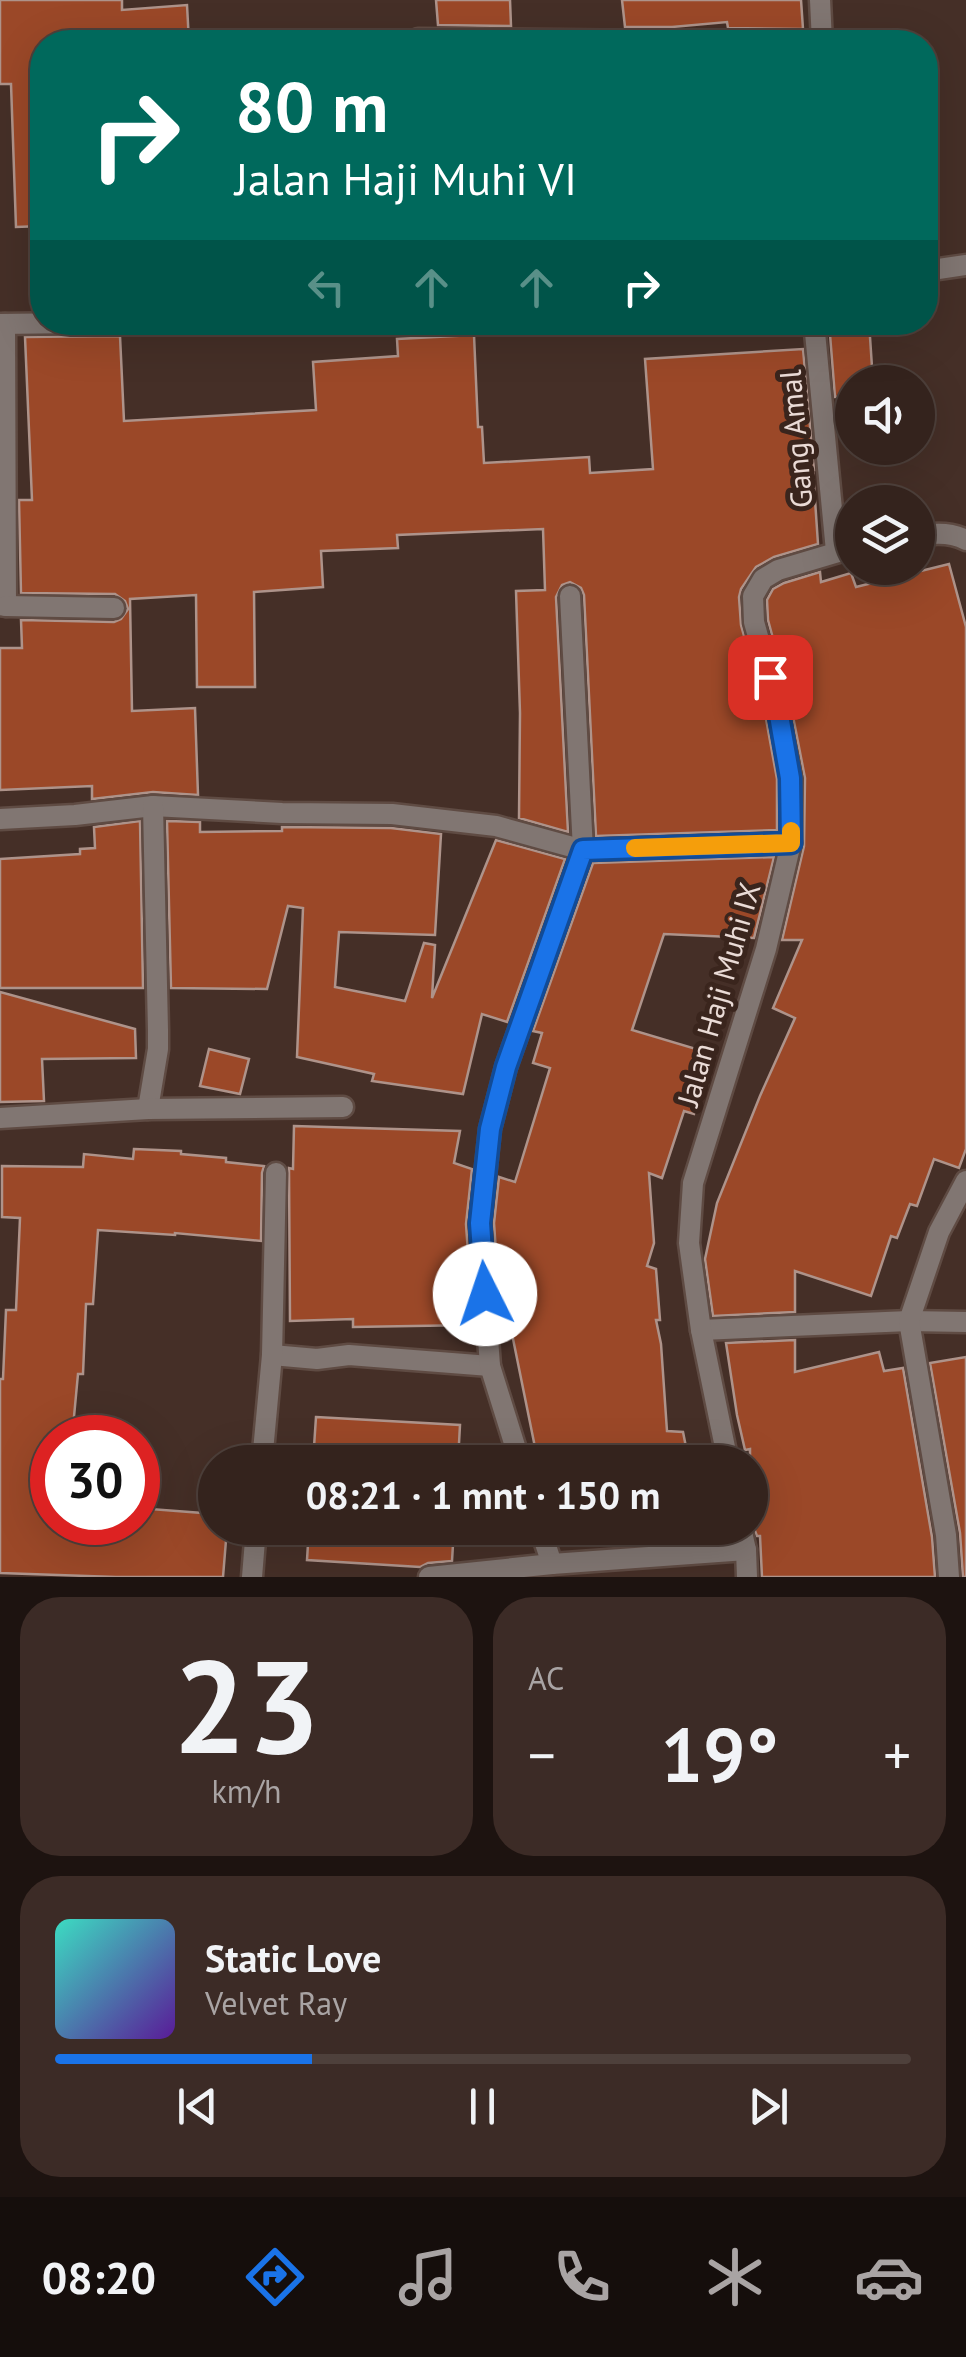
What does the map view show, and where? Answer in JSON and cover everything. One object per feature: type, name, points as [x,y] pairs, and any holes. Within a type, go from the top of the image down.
[{"type":"street","points":[[820,0],[821,30]]},
{"type":"street","points":[[938,269],[966,265]]},
{"type":"street","points":[[30,324],[2,324],[3,606],[114,608]]},
{"type":"street","name":"Gang Amal","points":[[816,335],[836,485]]},
{"type":"street","points":[[935,533],[966,540]]},
{"type":"street","name":"Jalan Haji Muhi IX","points":[[725,1445],[701,1330],[689,1242],[693,1182],[766,949],[791,843],[790,778],[777,704],[754,622],[753,596],[763,579],[778,570],[835,552]]},
{"type":"street","points":[[515,1445],[490,1366],[480,1223],[490,1129],[506,1067],[583,850],[570,596]]},
{"type":"street","points":[[0,818],[152,806],[392,814],[496,826],[583,850],[791,843]]},
{"type":"street","points":[[148,1108],[158,1049],[152,806]]},
{"type":"street","points":[[0,1123],[148,1108],[343,1107]]},
{"type":"street","points":[[264,1445],[272,1356],[276,1173]]},
{"type":"street","points":[[949,1577],[946,1534],[909,1321],[938,1232],[966,1181]]},
{"type":"street","points":[[701,1330],[966,1322]]},
{"type":"street","points":[[272,1356],[316,1359],[349,1355],[490,1366]]},
{"type":"street","points":[[252,1577],[255,1545]]},
{"type":"street","points":[[546,1545],[552,1564]]},
{"type":"street","points":[[745,1545],[747,1577]]},
{"type":"street","points":[[429,1577],[746,1550]]},
{"type":"building","points":[[0,0],[122,0],[122,10],[187,5],[188,30],[30,30],[30,226],[16,227],[11,84],[0,84]]},
{"type":"building","points":[[436,0],[510,0],[511,26],[438,25]]},
{"type":"building","points":[[622,0],[801,0],[803,29],[728,28],[727,22],[625,27]]},
{"type":"building","points":[[474,335],[478,427],[482,427],[484,463],[589,457],[590,473],[653,469],[645,359],[803,349],[818,544],[774,557],[756,567],[739,597],[741,625],[764,708],[777,779],[777,830],[596,836],[584,595],[581,588],[570,582],[562,585],[556,597],[568,832],[519,818],[516,591],[545,590],[543,529],[397,535],[398,548],[321,551],[323,587],[254,592],[255,687],[197,687],[196,595],[130,599],[132,711],[195,708],[198,795],[153,792],[92,799],[92,786],[0,790],[0,648],[22,648],[21,620],[114,622],[128,609],[115,594],[21,593],[19,500],[32,500],[25,337],[120,336],[124,421],[316,410],[313,362],[398,356],[397,339]]},
{"type":"building","points":[[830,335],[870,335],[872,365],[835,365],[835,397]]},
{"type":"building","points":[[949,564],[966,627],[966,1149],[959,1168],[934,1159],[917,1206],[910,1204],[897,1238],[891,1236],[871,1296],[795,1271],[795,1312],[713,1316],[705,1259],[717,1203],[795,1018],[773,1008],[802,940],[782,940],[804,846],[805,778],[768,620],[767,600],[773,589],[784,583],[820,572],[821,582],[835,578],[835,585],[935,585],[935,567]]},
{"type":"building","points":[[140,821],[143,988],[0,988],[0,859],[80,854],[80,849],[95,848],[94,827]]},
{"type":"building","points":[[167,821],[200,822],[200,832],[282,831],[282,827],[391,828],[441,834],[435,935],[339,932],[335,987],[405,1001],[424,943],[435,945],[432,998],[496,840],[565,859],[507,1022],[482,1014],[463,1094],[372,1081],[374,1074],[297,1057],[303,908],[288,906],[267,989],[171,988]]},
{"type":"building","points":[[774,857],[754,938],[664,934],[632,1030],[713,1054],[694,1114],[684,1111],[662,1178],[649,1173],[654,1243],[647,1266],[656,1269],[660,1320],[656,1320],[667,1431],[683,1432],[686,1445],[535,1445],[510,1324],[501,1324],[494,1223],[499,1177],[515,1182],[550,1068],[533,1063],[542,1033],[533,1031],[593,863]]},
{"type":"building","points":[[0,992],[135,1029],[136,1058],[42,1059],[44,1101],[0,1102]]},
{"type":"building","points":[[209,1049],[249,1059],[240,1094],[200,1086]]},
{"type":"building","points":[[294,1126],[460,1131],[454,1163],[472,1169],[466,1224],[473,1325],[353,1327],[353,1319],[290,1321],[289,1168],[293,1169]]},
{"type":"building","points":[[134,1149],[181,1151],[264,1166],[261,1241],[98,1230],[93,1304],[86,1304],[83,1374],[78,1374],[74,1415],[30,1415],[30,1545],[160,1545],[160,1510],[198,1513],[198,1545],[226,1545],[223,1577],[0,1573],[0,1379],[6,1310],[16,1310],[20,1218],[2,1217],[2,1166],[83,1167],[84,1154],[133,1159]]},
{"type":"building","points":[[795,1340],[795,1372],[879,1352],[884,1371],[903,1368],[932,1537],[935,1577],[762,1577],[760,1545],[768,1545],[768,1445],[744,1445],[726,1343]]},
{"type":"building","points":[[966,1357],[963,1577],[960,1533],[930,1363]]},
{"type":"building","points":[[316,1417],[460,1425],[459,1445],[314,1445]]},
{"type":"building","points":[[308,1545],[453,1545],[452,1561],[420,1567],[307,1560]]},
{"type":"slow traffic","points":[[635,848],[791,843],[791,831]]},
{"type":"route","points":[[485,1294],[480,1223],[490,1129],[506,1067],[583,850],[791,843],[790,778],[770,677]]}]
